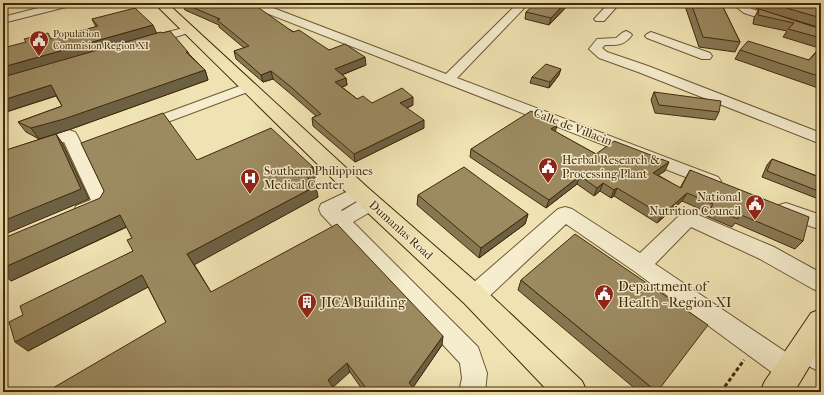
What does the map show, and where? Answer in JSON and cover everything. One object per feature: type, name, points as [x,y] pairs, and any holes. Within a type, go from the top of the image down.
[{"type":"main road","name":"Dumanlas Road","points":[[160,3],[365,198],[474,296],[571,392]]},
{"type":"main road","points":[[798,368],[821,322]]},
{"type":"street","points":[[16,3],[19,16]]},
{"type":"street","points":[[3,20],[70,3]]},
{"type":"street","points":[[448,79],[524,3]]},
{"type":"street","points":[[600,19],[615,3]]},
{"type":"street","points":[[736,3],[748,11],[821,34]]},
{"type":"street","name":"Calle de Villacin","points":[[256,4],[727,187]]},
{"type":"street","points":[[141,44],[187,30]]},
{"type":"street","points":[[626,35],[619,42],[601,42],[595,49],[603,55],[650,71],[821,139]]},
{"type":"street","points":[[651,36],[706,56]]},
{"type":"street","points":[[133,130],[248,87]]},
{"type":"street","points":[[3,158],[69,135],[83,148],[101,203],[66,218]]},
{"type":"street","points":[[365,198],[340,222],[469,355],[474,365],[475,378],[472,392]]},
{"type":"street","points":[[770,204],[821,223]]},
{"type":"street","points":[[474,296],[565,214],[641,266],[798,368]]},
{"type":"street","points":[[641,266],[689,218],[767,253],[821,283]]},
{"type":"path","points":[[721,392],[735,370]]},
{"type":"building","points":[[182,3],[238,3],[244,5],[252,3],[293,32],[299,30],[329,50],[345,44],[365,57],[335,69],[346,78],[335,82],[357,99],[363,96],[372,103],[402,88],[413,97],[400,103],[424,120],[354,154],[312,118],[321,114],[291,87],[271,71],[261,75],[234,51],[249,46],[217,20],[220,19]]},
{"type":"building","points":[[536,3],[565,3],[551,18],[526,12]]},
{"type":"building","points":[[691,3],[721,3],[740,42],[703,37]]},
{"type":"building","points":[[769,3],[821,3],[821,18]]},
{"type":"building","points":[[135,8],[153,25],[3,67],[3,48],[26,42],[24,39],[48,33],[51,39],[98,26],[92,19]]},
{"type":"building","points":[[759,9],[821,29],[821,38],[788,29],[794,23],[758,15]]},
{"type":"building","points":[[170,31],[188,52],[186,52],[205,70],[64,119],[31,128],[18,122],[62,106],[51,85],[3,100],[3,77],[161,32]]},
{"type":"building","points":[[748,41],[809,60],[821,47],[821,77],[740,50]]},
{"type":"building","points":[[546,64],[561,69],[550,82],[532,77]]},
{"type":"building","points":[[654,92],[721,101],[719,112],[659,105]]},
{"type":"building","points":[[531,111],[557,125],[551,129],[596,154],[614,141],[669,162],[653,173],[681,188],[690,170],[809,217],[803,241],[739,214],[738,219],[711,208],[713,204],[687,193],[662,215],[617,188],[614,190],[603,183],[597,188],[580,176],[549,200],[471,149]]},
{"type":"building","points":[[163,113],[197,160],[271,128],[313,167],[302,172],[316,186],[187,254],[211,292],[337,224],[443,336],[409,383],[417,392],[369,392],[347,363],[328,380],[336,392],[46,392],[166,322],[142,275],[15,342],[9,322],[23,315],[20,306],[133,251],[127,240],[132,238],[120,215],[3,268],[3,253],[7,251],[4,238],[100,198],[104,191],[81,143]]},
{"type":"building","points":[[56,134],[81,189],[3,221],[3,151]]},
{"type":"building","points":[[772,159],[819,177],[821,173],[821,192],[767,171]]},
{"type":"building","points":[[464,167],[528,214],[481,248],[418,195]]},
{"type":"building","points":[[575,234],[708,325],[657,392],[521,280]]},
{"type":"place","name":"Population Commision Region XI","points":[[39,57]]},
{"type":"place","name":"Herbal Research & Processing Plant","points":[[548,184]]},
{"type":"place","name":"Southern Philippines Medical Center","points":[[250,195]]},
{"type":"place","name":"National Nutrition Council","points":[[755,221]]},
{"type":"place","name":"Department of Health - Region XI","points":[[604,311]]},
{"type":"place","name":"JICA Building","points":[[307,319]]}]
